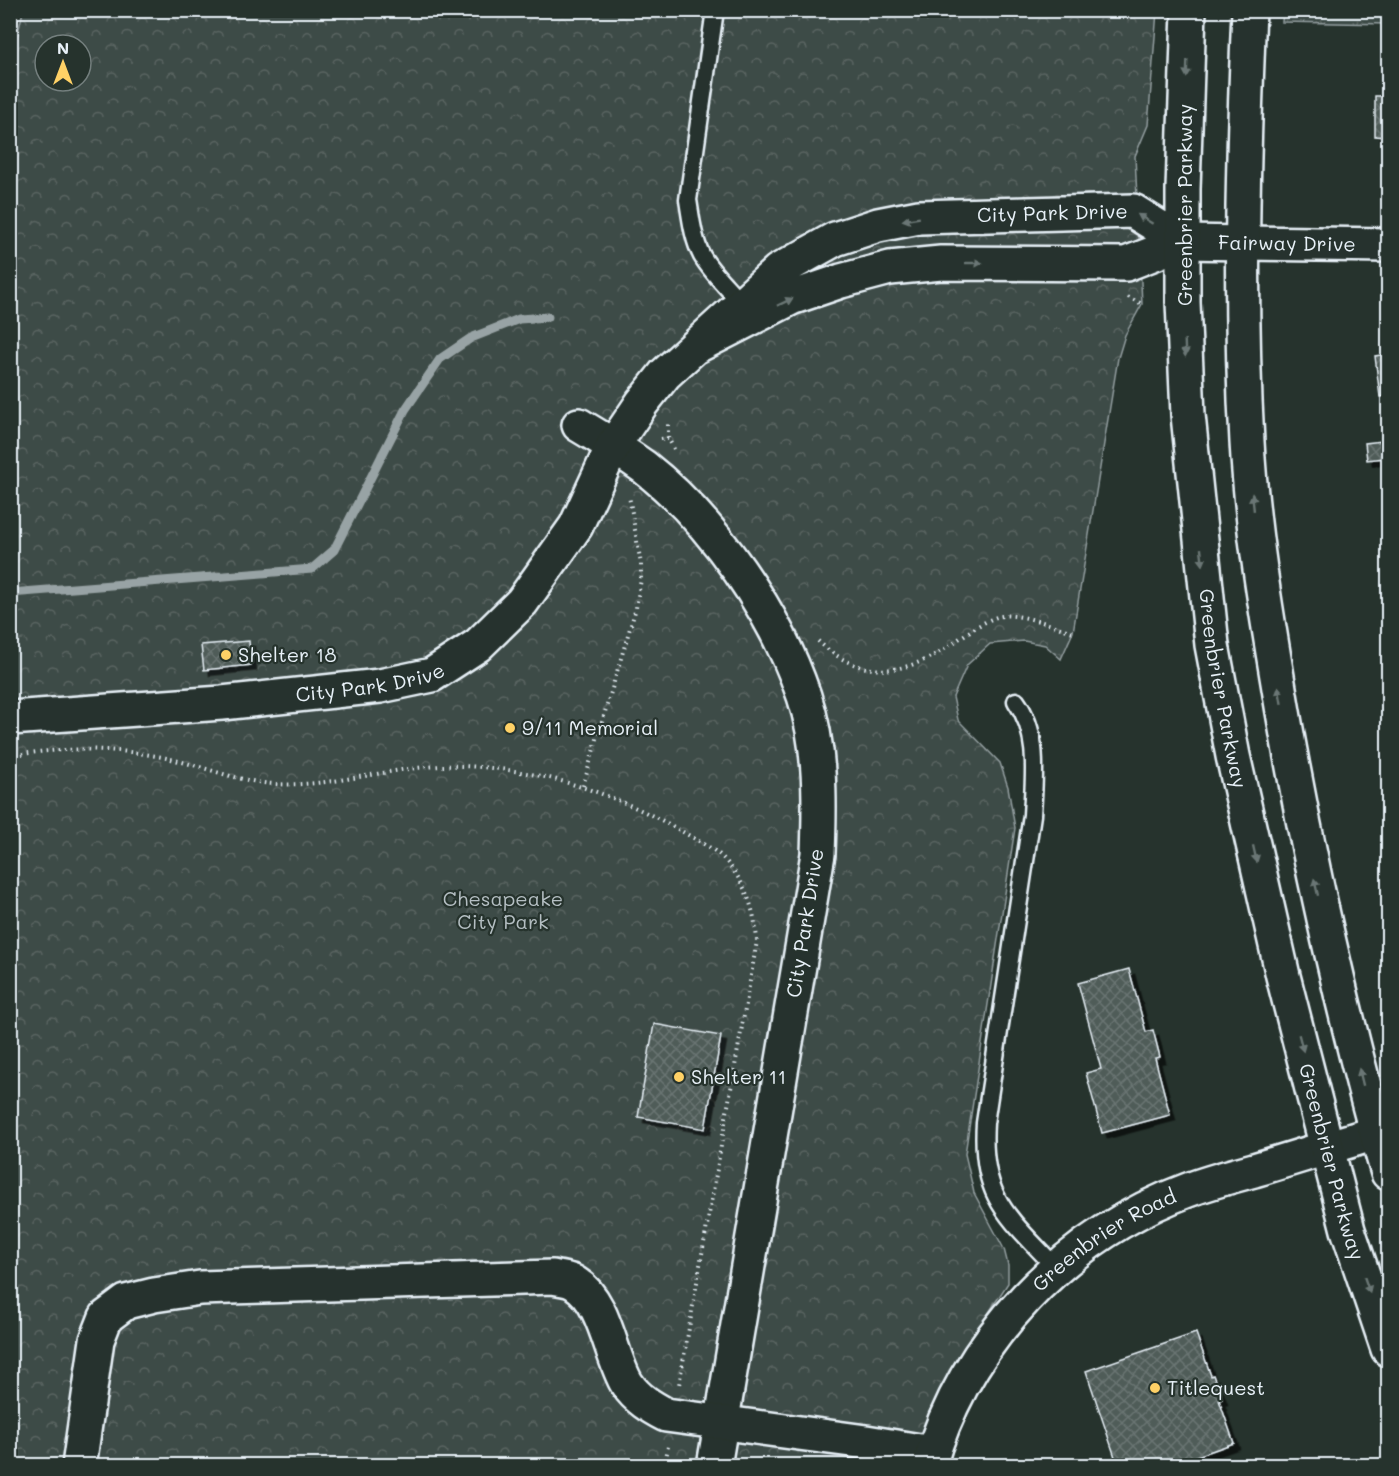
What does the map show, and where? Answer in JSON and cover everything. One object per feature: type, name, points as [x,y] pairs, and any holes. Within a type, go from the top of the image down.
[{"type":"street","name":"Greenbrier Parkway","points":[[1189,10],[1183,242],[1188,415],[1212,645],[1233,756],[1269,916],[1327,1148],[1348,1230],[1389,1349]]},
{"type":"street","points":[[1249,10],[1244,120],[1242,301],[1247,445],[1265,595],[1307,849],[1376,1133],[1389,1173]]},
{"type":"street","name":"City Park Drive","points":[[10,718],[222,703],[380,686],[432,675],[478,645],[522,602],[576,526],[613,446],[665,374],[695,347],[747,311],[778,271],[835,239],[878,225],[919,218],[1133,211],[1183,242]]},
{"type":"street","name":"City Park Drive","points":[[747,311],[890,268],[942,263],[1126,264],[1183,242]]},
{"type":"street","name":"Fairway Drive","points":[[1183,242],[1389,245]]},
{"type":"street","name":"City Park Drive","points":[[579,425],[645,469],[695,516],[734,562],[779,636],[804,696],[812,730],[820,793],[818,854],[714,1466]]},
{"type":"street","name":"Greenbrier Road","points":[[931,1460],[940,1431],[961,1388],[990,1340],[1028,1296],[1056,1268],[1078,1251],[1140,1211],[1188,1190],[1376,1133]]},
{"type":"street","points":[[79,1466],[97,1340],[106,1317],[126,1302],[200,1288],[553,1277],[573,1281],[585,1290],[601,1317],[627,1384],[646,1404],[666,1415],[866,1442],[931,1460]]},
{"type":"lane","points":[[715,10],[688,200],[693,231],[701,255],[719,280],[747,311]]},
{"type":"lane","points":[[1016,701],[1028,723],[1033,743],[1035,770],[1032,815],[985,1123],[984,1159],[987,1177],[1004,1212],[1056,1268]]},
{"type":"path","points":[[1121,296],[1128,296],[1142,304]]},
{"type":"path","points":[[668,421],[668,438]]},
{"type":"path","points":[[10,756],[41,751],[98,750],[152,755],[231,776],[271,784],[298,785],[327,783],[405,769],[462,766],[519,771],[590,788],[671,825],[723,857],[740,879],[752,903],[757,941],[665,1466]]},
{"type":"green space","name":"Chesapeake City Park","points":[[23,11],[1157,11],[1148,125],[1135,156],[1142,304],[1125,335],[1118,358],[1073,632],[1061,659],[1045,645],[1024,641],[990,644],[967,665],[953,697],[958,720],[1000,763],[1008,787],[1015,828],[965,1154],[974,1193],[1004,1249],[1008,1265],[1008,1283],[945,1380],[928,1416],[911,1465],[11,1466],[10,68]]},
{"type":"green space","points":[[1283,11],[1388,11],[1388,24],[1282,22]]},
{"type":"building","points":[[1375,96],[1388,96],[1388,137],[1375,136]]},
{"type":"building","points":[[1388,354],[1388,396],[1380,397],[1375,356]]},
{"type":"building","points":[[1382,441],[1384,458],[1367,460],[1365,443]]},
{"type":"building","name":"Shelter 18","points":[[249,641],[251,665],[204,670],[201,645]]},
{"type":"building","points":[[1129,969],[1146,1032],[1153,1030],[1160,1057],[1155,1058],[1170,1115],[1102,1133],[1086,1073],[1101,1069],[1078,983]]},
{"type":"building","name":"Shelter 11","points":[[654,1024],[721,1036],[705,1129],[638,1117]]},
{"type":"building","name":"Titlequest","points":[[1196,1333],[1211,1376],[1213,1375],[1222,1399],[1219,1400],[1234,1443],[1169,1466],[1118,1466],[1086,1371]]},
{"type":"waterway","points":[[10,593],[312,569],[334,550],[405,410],[440,359],[471,338],[519,319],[548,317]]},
{"type":"place","name":"Shelter 18","points":[[226,655]]},
{"type":"place","name":"9/11 Memorial","points":[[510,728]]},
{"type":"place","name":"Shelter 11","points":[[679,1077]]},
{"type":"place","name":"Titlequest","points":[[1155,1388]]}]
